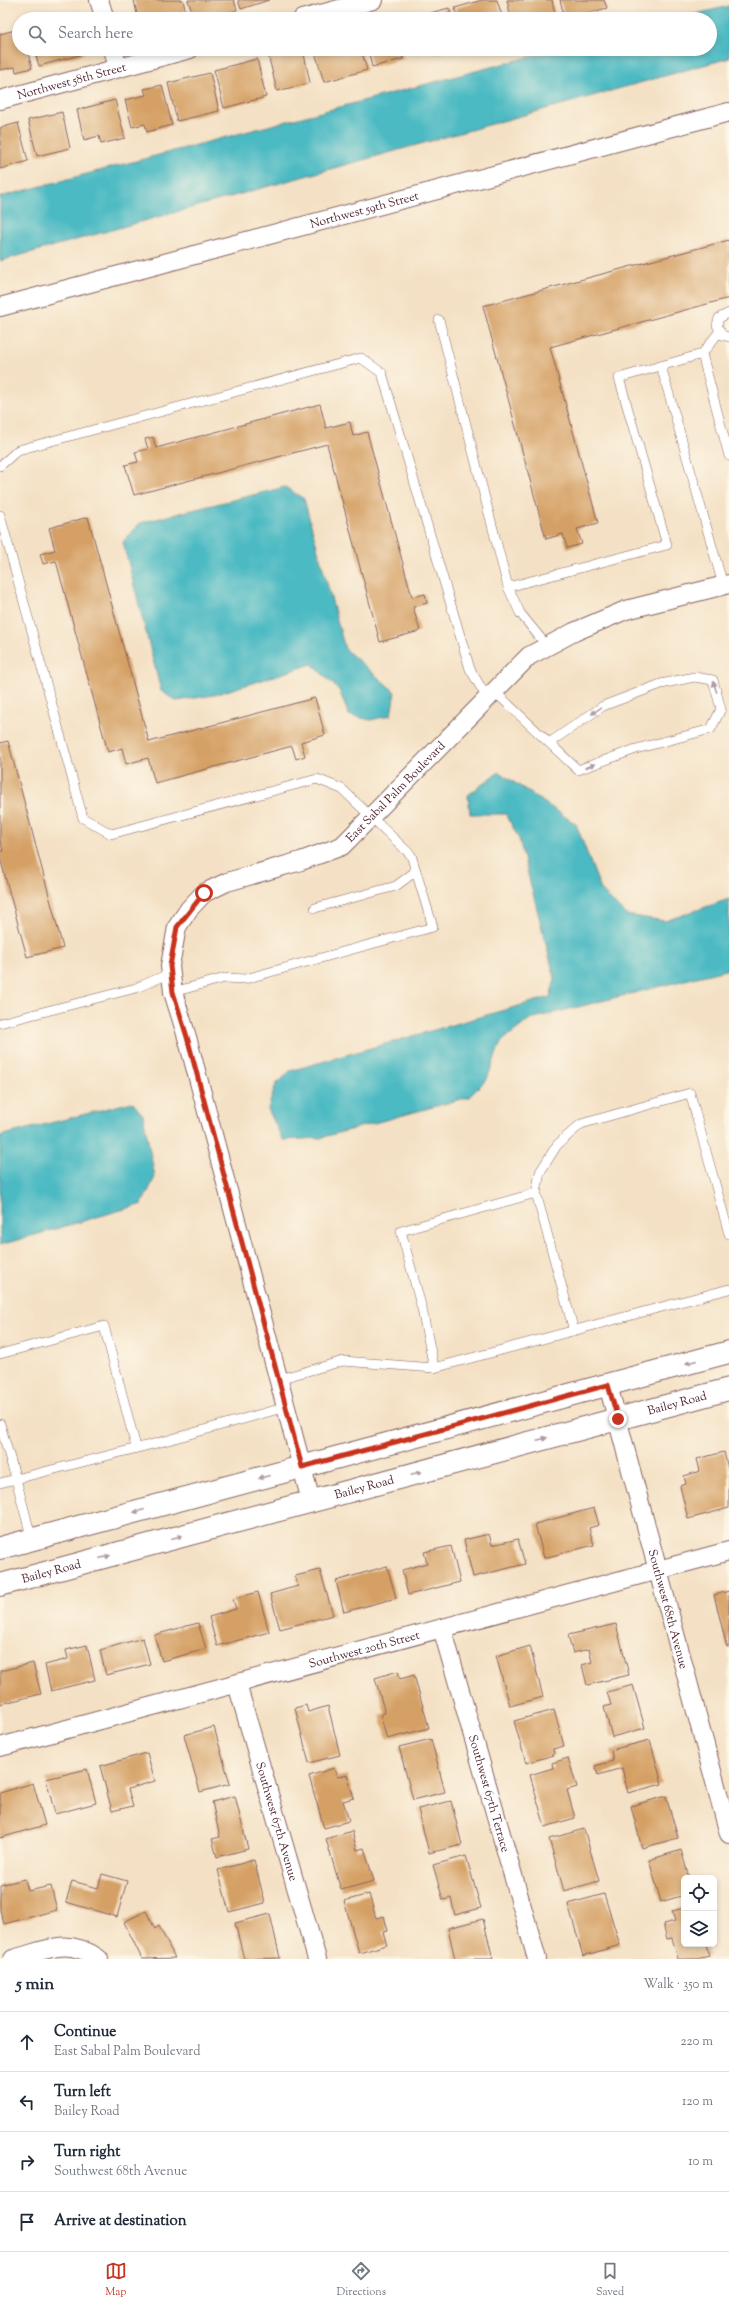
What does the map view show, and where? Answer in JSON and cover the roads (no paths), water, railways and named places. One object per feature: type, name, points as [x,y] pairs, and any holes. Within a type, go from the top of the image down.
[{"type":"street","points":[[99,0],[103,12]]},
{"type":"street","points":[[328,12],[373,0]]},
{"type":"street","points":[[115,56],[118,68]]},
{"type":"street","name":"Northwest 58th Street","points":[[0,100],[163,56]]},
{"type":"street","name":"Northwest 59th Street","points":[[0,307],[729,112]]},
{"type":"street","name":"East Sabal Palm Boulevard","points":[[311,1501],[187,1037],[173,992],[170,966],[177,927],[204,893],[227,882],[301,862],[342,846],[529,656],[574,632],[626,610],[726,584]]},
{"type":"street","points":[[0,1548],[729,1352]]},
{"type":"street","name":"Southwest 68th Avenue","points":[[608,1385],[729,1834]]},
{"type":"street","name":"Bailey Road","points":[[0,1585],[729,1389]]},
{"type":"street","name":"Southwest 20th Street","points":[[0,1748],[729,1551]]},
{"type":"street","name":"Southwest 67th Terrace","points":[[442,1628],[537,1959]]},
{"type":"street","name":"Southwest 67th Avenue","points":[[237,1684],[317,1959]]},
{"type":"street","points":[[13,1959],[65,1945],[85,1949],[99,1959]]},
{"type":"lane","points":[[508,587],[666,545],[619,378],[702,354],[719,332],[717,321],[722,315],[729,313]]},
{"type":"lane","points":[[439,320],[508,587],[520,613],[547,646]]},
{"type":"lane","points":[[719,332],[729,337]]},
{"type":"lane","points":[[702,354],[729,456]]},
{"type":"lane","points":[[0,466],[18,450],[361,358],[382,373],[470,669],[490,695],[549,743],[578,770],[636,749],[711,729],[721,709],[713,680],[694,677],[661,684],[603,706],[549,743]]},
{"type":"lane","points":[[661,366],[726,584]]},
{"type":"lane","points":[[0,515],[83,818],[110,834],[317,779],[342,789],[411,855],[433,927],[245,979],[225,978],[173,992]]},
{"type":"lane","points":[[315,908],[396,886],[416,871]]},
{"type":"lane","points":[[0,1023],[136,988],[171,973]]},
{"type":"lane","points":[[574,1330],[536,1192],[540,1172],[557,1145],[581,1124],[690,1093],[729,1234]]},
{"type":"lane","points":[[434,1368],[422,1309],[401,1231],[536,1192]]},
{"type":"lane","points":[[279,1379],[343,1361],[434,1368],[729,1289]]},
{"type":"lane","points":[[0,1354],[104,1326],[136,1447]]},
{"type":"lane","points":[[0,1483],[136,1447],[161,1442],[286,1407]]},
{"type":"lane","points":[[0,1424],[32,1540]]},
{"type":"water","points":[[729,6],[729,58],[0,261],[0,197],[533,56],[717,56],[717,12],[704,12]]},
{"type":"water","points":[[285,487],[304,499],[345,649],[395,692],[391,715],[371,720],[349,715],[339,690],[312,664],[214,695],[176,701],[161,691],[123,542],[140,523]]},
{"type":"water","points":[[499,772],[576,824],[601,890],[626,915],[665,921],[729,899],[729,969],[530,1019],[501,1042],[487,1079],[469,1097],[320,1138],[283,1140],[268,1109],[276,1084],[290,1071],[550,997],[555,979],[519,839],[506,814],[470,814],[468,795]]},
{"type":"water","points":[[132,1102],[143,1115],[155,1177],[142,1204],[0,1245],[0,1136]]}]
